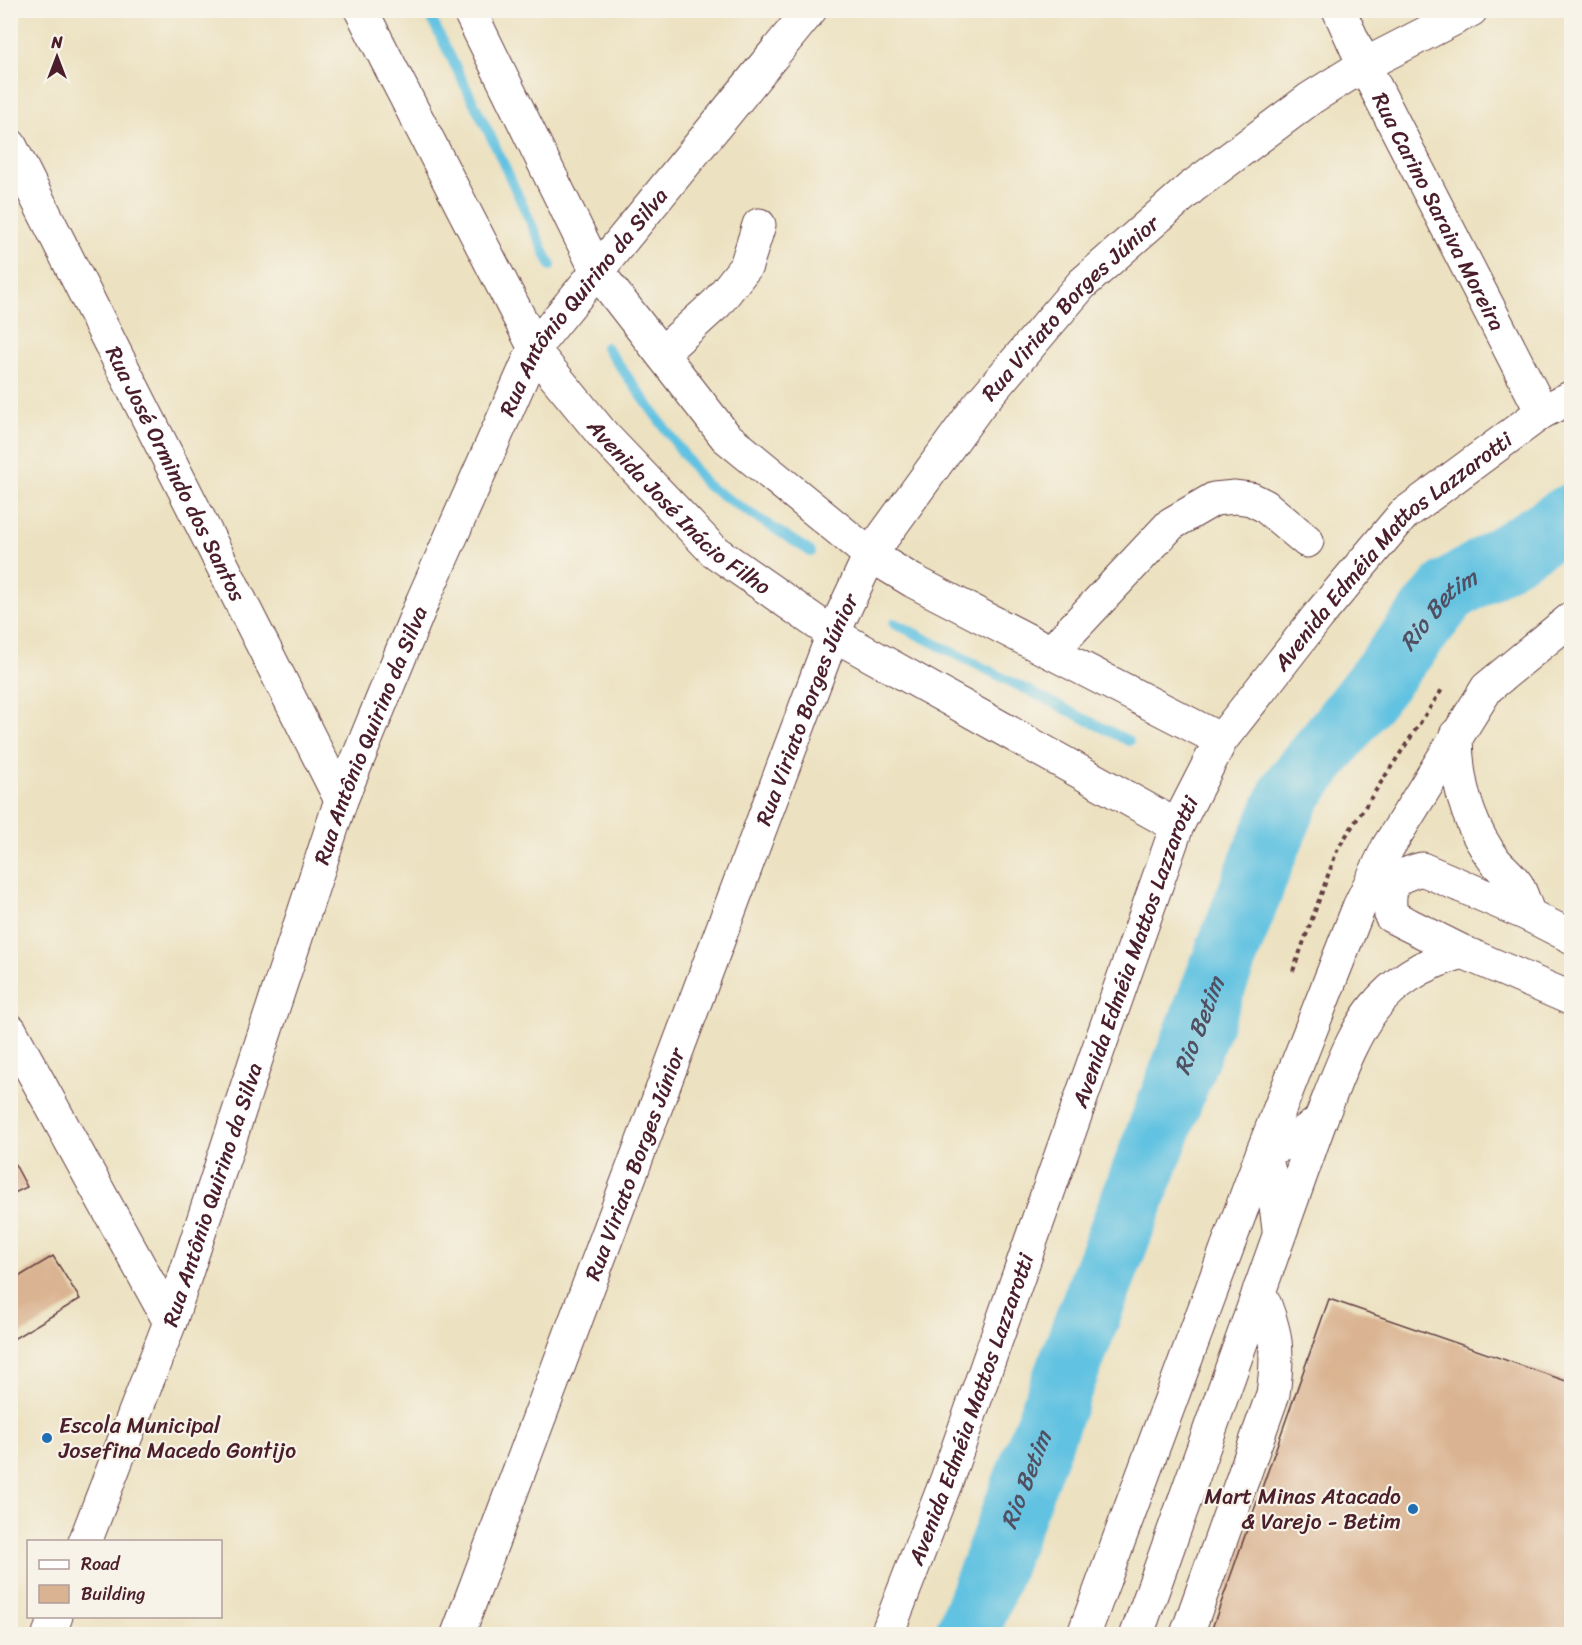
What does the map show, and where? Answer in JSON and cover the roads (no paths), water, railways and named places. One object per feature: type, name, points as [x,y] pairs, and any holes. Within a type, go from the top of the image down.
[{"type":"street","name":"Avenida José Inácio Filho","points":[[361,10],[540,358],[604,436],[714,551],[833,634],[1177,826]]},
{"type":"street","points":[[469,10],[597,271],[726,437],[870,555],[913,581],[1221,740]]},
{"type":"street","name":"Rua Antônio Quirino da Silva","points":[[86,1540],[170,1322],[341,800],[423,600],[535,347],[810,10]]},
{"type":"street","name":"Rua Carino Saraiva Moreira","points":[[1339,10],[1364,65],[1542,412]]},
{"type":"street","name":"Rua Viriato Borges Júnior","points":[[458,1635],[833,634],[870,555],[978,406],[1082,284],[1192,187],[1311,98],[1364,65],[1471,10]]},
{"type":"street","name":"Rua José Ormindo dos Santos","points":[[10,144],[341,800]]},
{"type":"street","points":[[663,353],[717,303],[746,266],[759,225]]},
{"type":"street","name":"Avenida Edméia Mattos Lazzarotti","points":[[887,1635],[947,1479],[1177,826],[1221,740],[1319,615],[1403,515],[1542,412],[1572,397]]},
{"type":"street","points":[[1051,652],[1172,524],[1214,499],[1235,497],[1251,499],[1265,506],[1307,541]]},
{"type":"street","points":[[1084,1635],[1263,1151],[1359,907],[1388,847],[1487,688],[1572,618]]},
{"type":"street","points":[[1456,735],[1456,760],[1467,810],[1477,833],[1495,861],[1517,885],[1529,915]]},
{"type":"street","points":[[1572,937],[1529,915],[1422,869],[1404,874],[1392,884],[1389,898],[1391,916],[1463,952],[1572,999]]},
{"type":"street","points":[[1137,1635],[1320,1121],[1350,1047],[1362,1023],[1378,1001],[1398,983],[1418,969],[1463,952]]},
{"type":"street","points":[[10,1030],[170,1322]]},
{"type":"street","points":[[1263,1151],[1290,1142],[1320,1121]]},
{"type":"street","points":[[1263,1151],[1274,1188],[1280,1237]]},
{"type":"street","points":[[1187,1635],[1273,1394],[1276,1344],[1271,1317],[1259,1291]]},
{"type":"street","points":[[49,1635],[56,1618]]},
{"type":"waterway","points":[[427,10],[492,139],[551,266]]},
{"type":"waterway","points":[[606,347],[706,485],[811,552]]},
{"type":"waterway","name":"Rio Betim","points":[[967,1634],[1263,858],[1291,792],[1448,592],[1572,515]]},
{"type":"waterway","points":[[894,623],[1129,741]]},
{"type":"place","name":"Escola Municipal Josefina Macedo Gontijo","points":[[47,1438]]},
{"type":"place","name":"Mart Minas Atacado & Varejo - Betim","points":[[1413,1509]]}]
